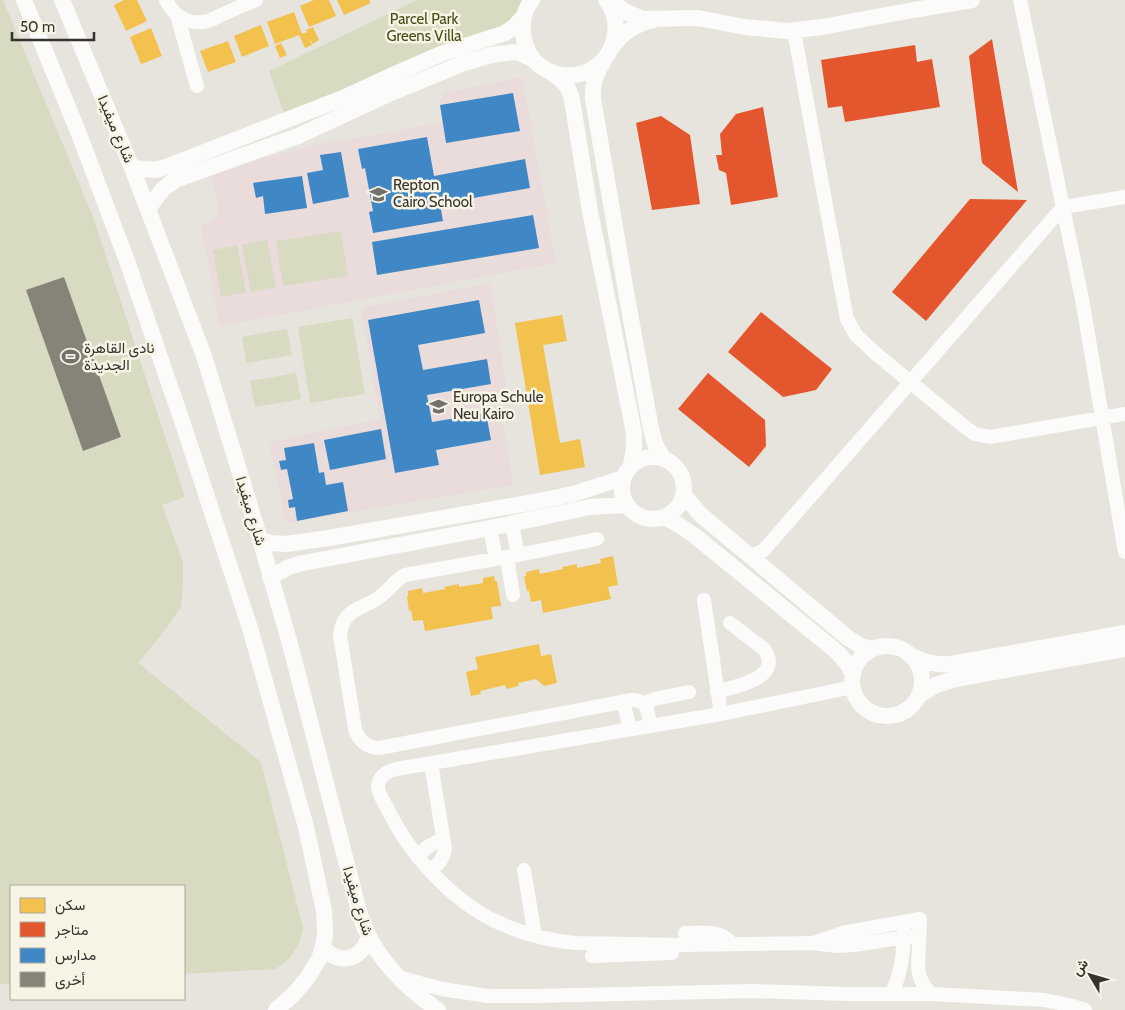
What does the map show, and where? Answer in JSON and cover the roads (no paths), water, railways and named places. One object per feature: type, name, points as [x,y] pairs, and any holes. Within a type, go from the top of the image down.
[{"type":"street","points":[[24,0],[77,128],[126,258],[187,436],[250,628],[306,826],[324,911],[323,947],[319,959],[308,977],[294,994],[276,1010]]},
{"type":"street","name":"شارع ميفيدا","points":[[62,0],[132,168],[204,356],[290,644],[360,915],[368,938],[398,977],[438,1010]]},
{"type":"street","points":[[166,0],[177,16],[188,21],[201,22],[256,0]]},
{"type":"street","points":[[532,0],[524,16],[522,31],[525,46],[533,60]]},
{"type":"street","points":[[607,0],[626,12],[643,19],[698,18],[744,27],[794,31],[972,0]]},
{"type":"street","points":[[607,0],[615,19],[616,32],[613,46]]},
{"type":"street","points":[[1020,0],[1082,299],[1125,552]]},
{"type":"street","points":[[177,16],[197,86]]},
{"type":"street","points":[[132,168],[156,170],[166,168],[343,98],[443,53],[505,33],[514,27],[524,16]]},
{"type":"street","points":[[658,19],[637,25],[623,34],[613,46],[594,79],[593,99],[650,424],[655,444],[663,458]]},
{"type":"street","points":[[794,31],[843,301],[848,319],[856,335],[910,382],[975,434],[990,437],[1125,414]]},
{"type":"street","points":[[148,210],[163,189],[175,180],[281,143],[391,93],[461,64],[492,55],[519,53],[552,73],[568,87],[572,100],[590,211],[634,433],[634,449],[627,472],[621,488],[622,497],[626,505],[639,517],[656,520],[673,512],[680,504],[684,495],[684,487],[683,480],[676,466],[663,458],[652,456],[641,459],[627,472],[584,491],[544,500],[286,544],[270,543],[260,539]]},
{"type":"street","points":[[552,73],[562,76],[579,75],[594,69],[603,62]]},
{"type":"street","points":[[274,126],[281,143]]},
{"type":"street","points":[[748,555],[753,555],[763,550],[1062,207],[1125,198]]},
{"type":"street","points":[[684,495],[700,514],[748,555],[852,641],[871,650]]},
{"type":"street","points":[[270,577],[298,564],[590,507],[626,505]]},
{"type":"street","points":[[665,517],[695,536],[836,651],[846,662],[858,700],[862,706],[874,714],[889,716],[904,712],[911,708],[920,695],[936,685],[954,679],[1125,649]]},
{"type":"street","points":[[512,523],[507,557],[513,595]]},
{"type":"street","points":[[490,528],[507,557]]},
{"type":"street","points":[[368,531],[373,550]]},
{"type":"street","points":[[329,538],[334,558]]},
{"type":"street","points":[[597,539],[405,575],[398,579],[380,597],[355,610],[346,618],[340,629],[340,641],[355,728],[361,741],[369,746],[379,748],[636,700],[644,704],[650,726]]},
{"type":"street","points":[[739,573],[748,555]]},
{"type":"street","points":[[704,600],[721,714]]},
{"type":"street","points":[[718,692],[759,678],[767,670],[767,654],[764,649],[730,623]]},
{"type":"street","points":[[914,658],[928,663],[943,665],[1125,633]]},
{"type":"street","points":[[853,680],[854,668],[861,657],[878,646],[894,646],[908,652],[922,671],[923,679],[920,695]]},
{"type":"street","points":[[853,680],[721,714],[396,769],[387,772],[381,778],[378,787],[380,796],[397,827],[417,856],[454,894],[482,914],[535,936],[576,944],[685,939],[732,944],[812,943],[846,946],[920,935]]},
{"type":"street","points":[[644,704],[654,699],[689,692]]},
{"type":"street","points":[[623,701],[630,729]]},
{"type":"street","points":[[429,870],[438,864],[444,855],[445,849],[431,763]]},
{"type":"street","points":[[417,856],[443,838]]},
{"type":"street","points":[[524,870],[535,936]]},
{"type":"street","points":[[812,943],[842,934],[920,919],[918,974],[923,985],[931,994]]},
{"type":"street","points":[[891,994],[901,968],[904,922]]},
{"type":"street","points":[[323,947],[335,957],[346,958],[358,954],[368,938]]},
{"type":"street","points":[[592,956],[673,953],[680,951],[685,939]]},
{"type":"street","points":[[398,977],[442,989],[511,997],[752,991],[931,994],[1044,1000],[1085,1010]]},
{"type":"place","name":"Repton Cairo School","points":[[379,194]]},
{"type":"place","name":"نادى القاهرة الجديدة","points":[[70,357]]},
{"type":"place","name":"Europa Schule Neu Kairo","points":[[439,406]]},
{"type":"park label","name":"Parcel Park Greens Villa","points":[[424,28]]}]
